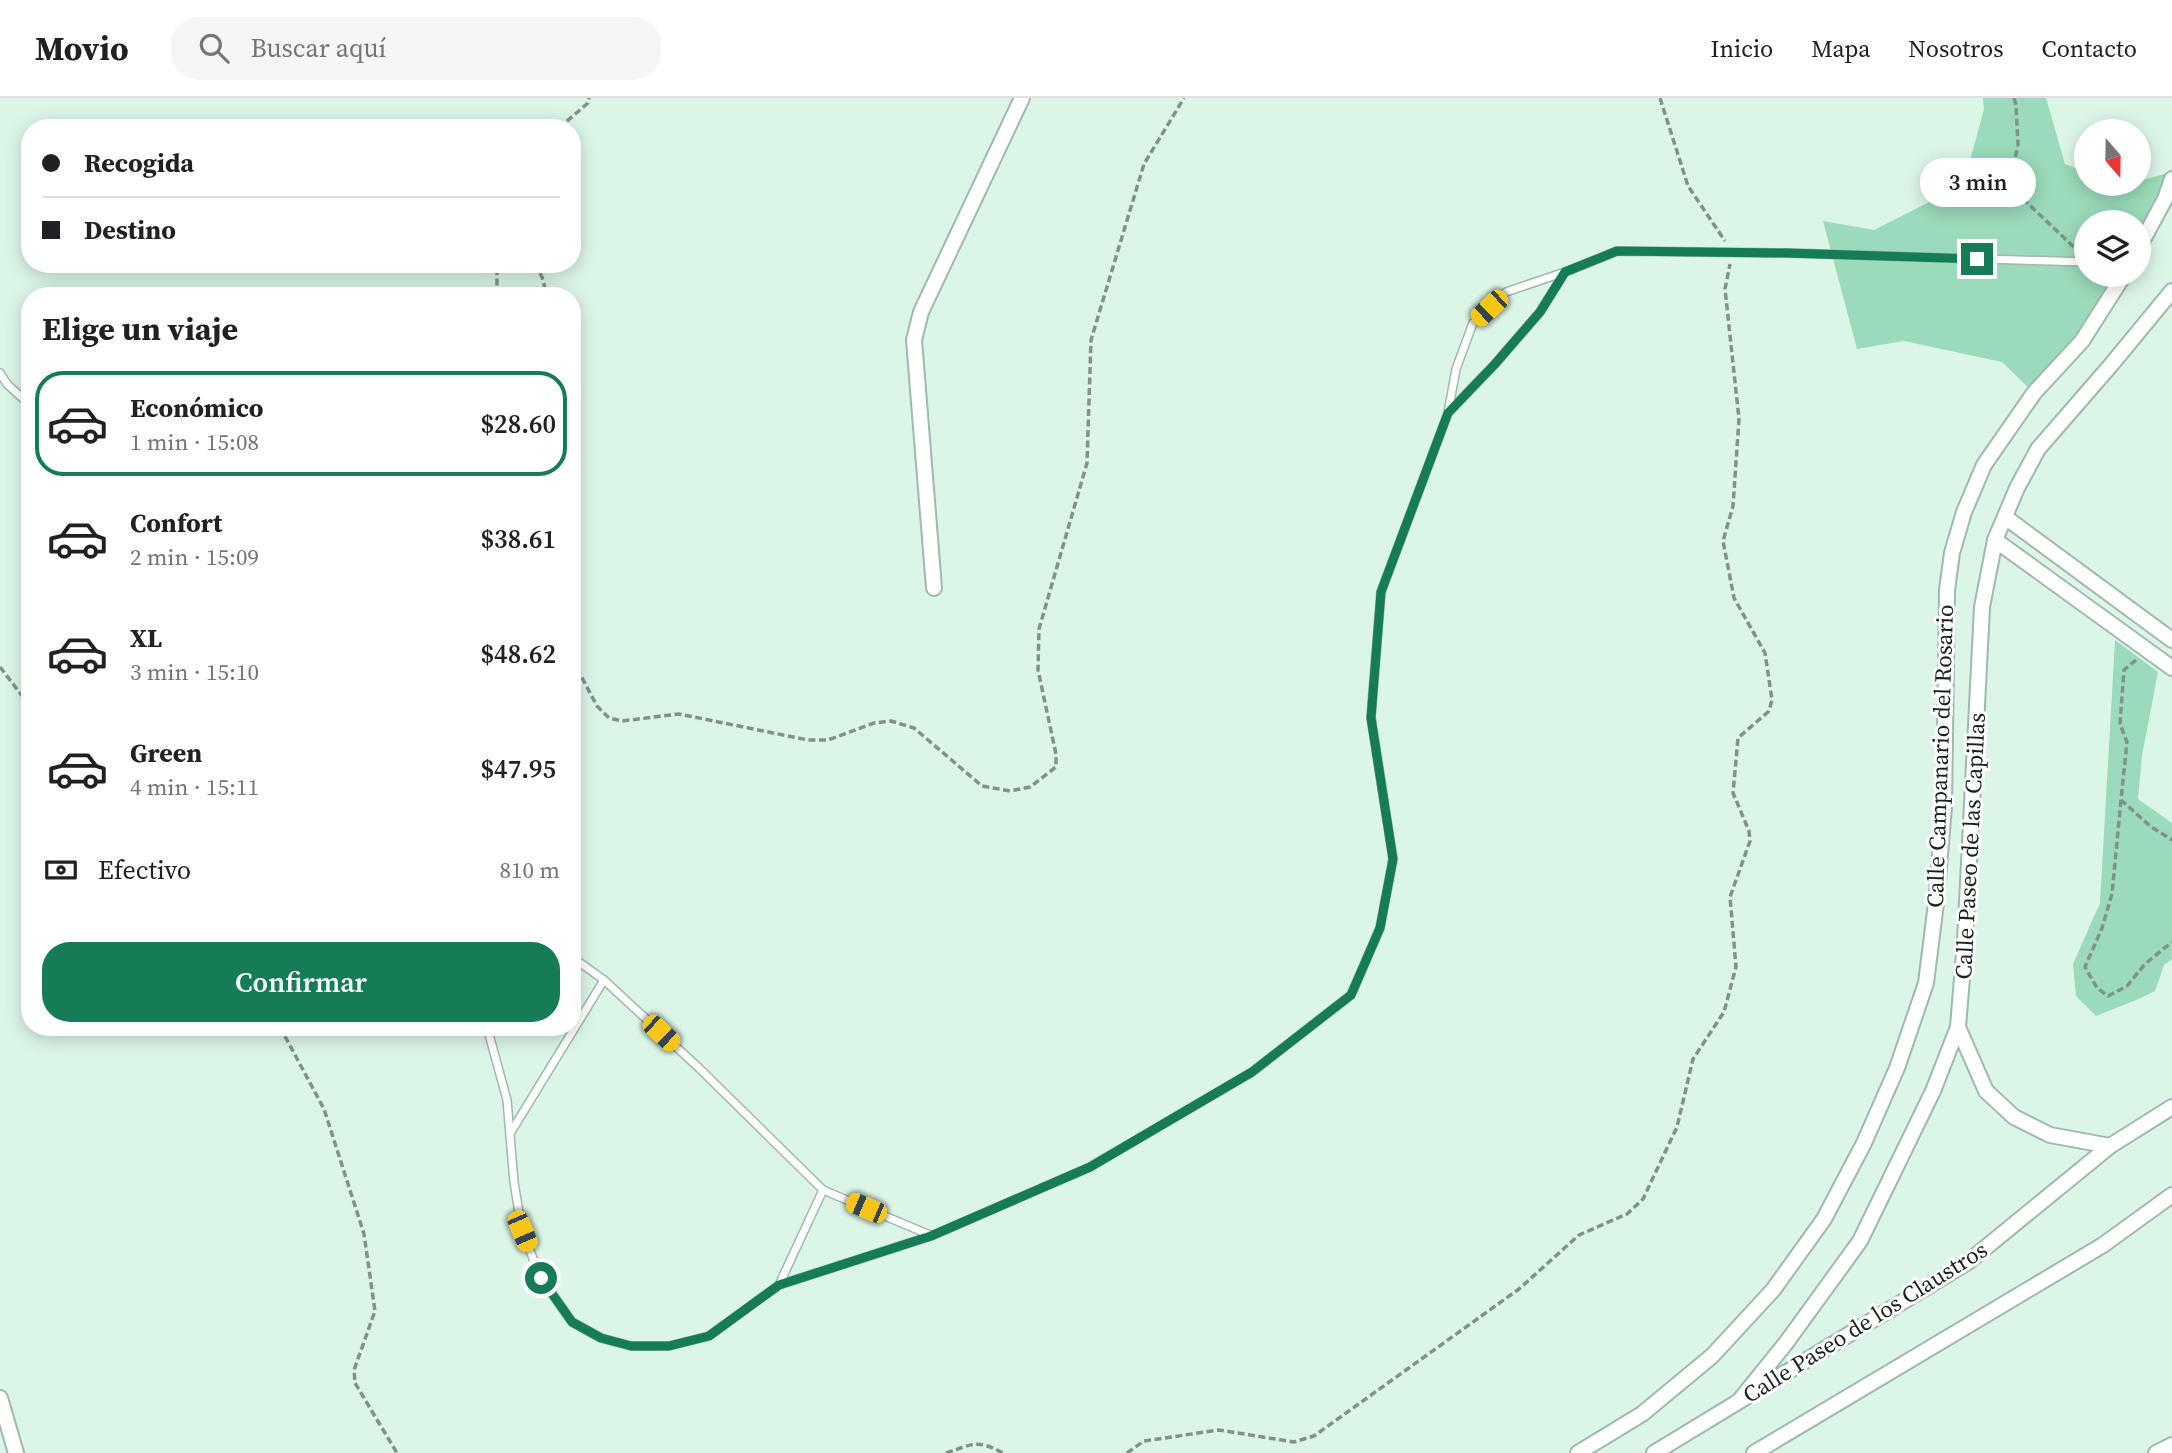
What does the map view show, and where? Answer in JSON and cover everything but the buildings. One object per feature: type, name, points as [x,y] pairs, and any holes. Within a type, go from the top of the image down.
[{"type":"street","points":[[934,588],[914,340],[921,312],[1022,98]]},
{"type":"street","points":[[2151,225],[2165,200],[2172,179]]},
{"type":"street","name":"Calle Campanario del Rosario","points":[[1578,1453],[1643,1414],[1730,1338],[1773,1290],[1824,1219],[1864,1143],[1897,1068],[1926,983],[1937,903],[1944,807],[1947,590],[1952,553],[1964,512],[1984,466],[2034,393],[2082,341],[2116,287]]},
{"type":"street","name":"Calle Paseo de las Capillas","points":[[1740,1401],[1860,1241],[1933,1091],[1958,1027],[1965,942],[1982,607],[1995,540],[2017,488],[2038,449],[2172,293]]},
{"type":"street","points":[[2005,517],[2172,640]]},
{"type":"street","points":[[1995,540],[2172,668]]},
{"type":"street","points":[[1958,1027],[1986,1091],[2014,1116],[2050,1135],[2110,1146]]},
{"type":"street","name":"Calle Paseo de los Claustros","points":[[1654,1453],[1968,1262],[2110,1146],[2172,1107]]},
{"type":"street","points":[[1754,1453],[2103,1245],[2172,1195]]},
{"type":"street","points":[[0,1398],[16,1453]]},
{"type":"street","points":[[2156,1453],[2172,1445]]},
{"type":"lane","points":[[489,1036],[507,1100],[514,1182],[522,1231],[541,1278],[572,1322],[601,1338],[631,1346],[669,1346],[709,1336],[779,1285],[931,1236],[1090,1167],[1252,1072],[1351,995],[1380,928],[1393,859],[1371,718],[1381,592],[1448,413],[1456,369],[1473,323],[1506,292],[1617,251],[2074,260]]},
{"type":"lane","points":[[1448,413],[1540,312],[1565,272]]},
{"type":"lane","points":[[0,373],[3,383],[21,398]]},
{"type":"lane","points":[[581,963],[604,980],[699,1068],[823,1190],[931,1236]]},
{"type":"lane","points":[[581,1017],[604,980]]},
{"type":"lane","points":[[510,1133],[570,1036]]},
{"type":"lane","points":[[779,1285],[823,1190]]},
{"type":"path","points":[[569,119],[588,103],[589,98]]},
{"type":"path","points":[[581,676],[597,706],[609,718],[622,721],[679,714],[808,740],[828,740],[874,723],[891,721],[914,728],[982,786],[1010,791],[1030,787],[1056,767],[1056,754],[1038,670],[1040,629],[1087,463],[1091,340],[1144,164],[1184,98]]},
{"type":"path","points":[[1127,1453],[1144,1441],[1219,1430],[1294,1442],[1314,1436],[1519,1289],[1579,1235],[1627,1214],[1643,1199],[1677,1127],[1693,1059],[1724,1012],[1736,967],[1730,897],[1750,841],[1749,831],[1733,793],[1738,738],[1769,711],[1772,700],[1765,653],[1734,598],[1723,541],[1733,506],[1739,419],[1725,289],[1732,253],[1688,186],[1660,98]]},
{"type":"path","points":[[2014,98],[2017,105],[2018,145],[2011,176],[2020,196],[2074,248]]},
{"type":"path","points":[[2140,644],[2135,663],[2124,670],[2120,724],[2127,742],[2112,894],[2102,928],[2085,967],[2097,988],[2108,996],[2127,986],[2146,964],[2172,942]]},
{"type":"path","points":[[0,667],[21,694]]},
{"type":"path","points":[[2121,800],[2150,826],[2172,840]]},
{"type":"path","points":[[285,1036],[324,1109],[364,1234],[375,1311],[355,1370],[355,1383],[397,1453]]},
{"type":"path","points":[[946,1453],[975,1443],[988,1445],[1003,1453]]},
{"type":"green space","points":[[1983,98],[2046,98],[2065,164],[2074,167],[2074,196],[2151,196],[2151,178],[2172,172],[2172,179],[2151,224],[2151,210],[2074,210],[2074,287],[2115,287],[2034,393],[2002,362],[1904,341],[1857,349],[1823,221],[1874,230],[1941,196],[1968,168],[1984,109]]},
{"type":"green space","points":[[2115,640],[2158,672],[2142,756],[2138,799],[2172,823],[2172,959],[2164,965],[2155,991],[2096,1016],[2076,996],[2073,964],[2100,903]]},
{"type":"route","points":[[541,1278],[572,1322],[601,1338],[631,1346],[669,1346],[709,1336],[779,1285],[931,1236],[1090,1167],[1252,1072],[1351,995],[1380,928],[1393,859],[1371,718],[1381,592],[1448,413],[1540,312],[1565,272],[1617,251],[1977,259]]}]
